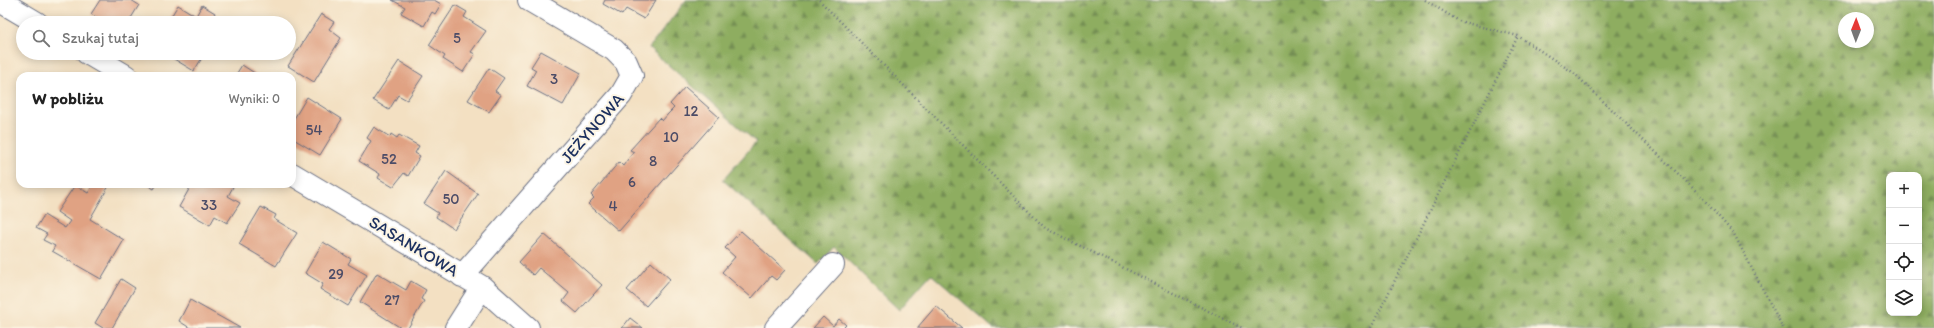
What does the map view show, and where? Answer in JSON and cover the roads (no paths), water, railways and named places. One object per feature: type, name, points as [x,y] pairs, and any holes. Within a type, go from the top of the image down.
[{"type":"street","name":"JEŻYNOWA","points":[[462,276],[621,95],[632,76],[626,62],[614,50],[529,0]]},
{"type":"street","points":[[0,1],[25,16]]},
{"type":"street","points":[[99,60],[119,72]]},
{"type":"street","name":"SASANKOWA","points":[[296,176],[482,287],[528,328]]},
{"type":"street","points":[[776,328],[833,265]]},
{"type":"street","points":[[456,328],[482,287]]}]
